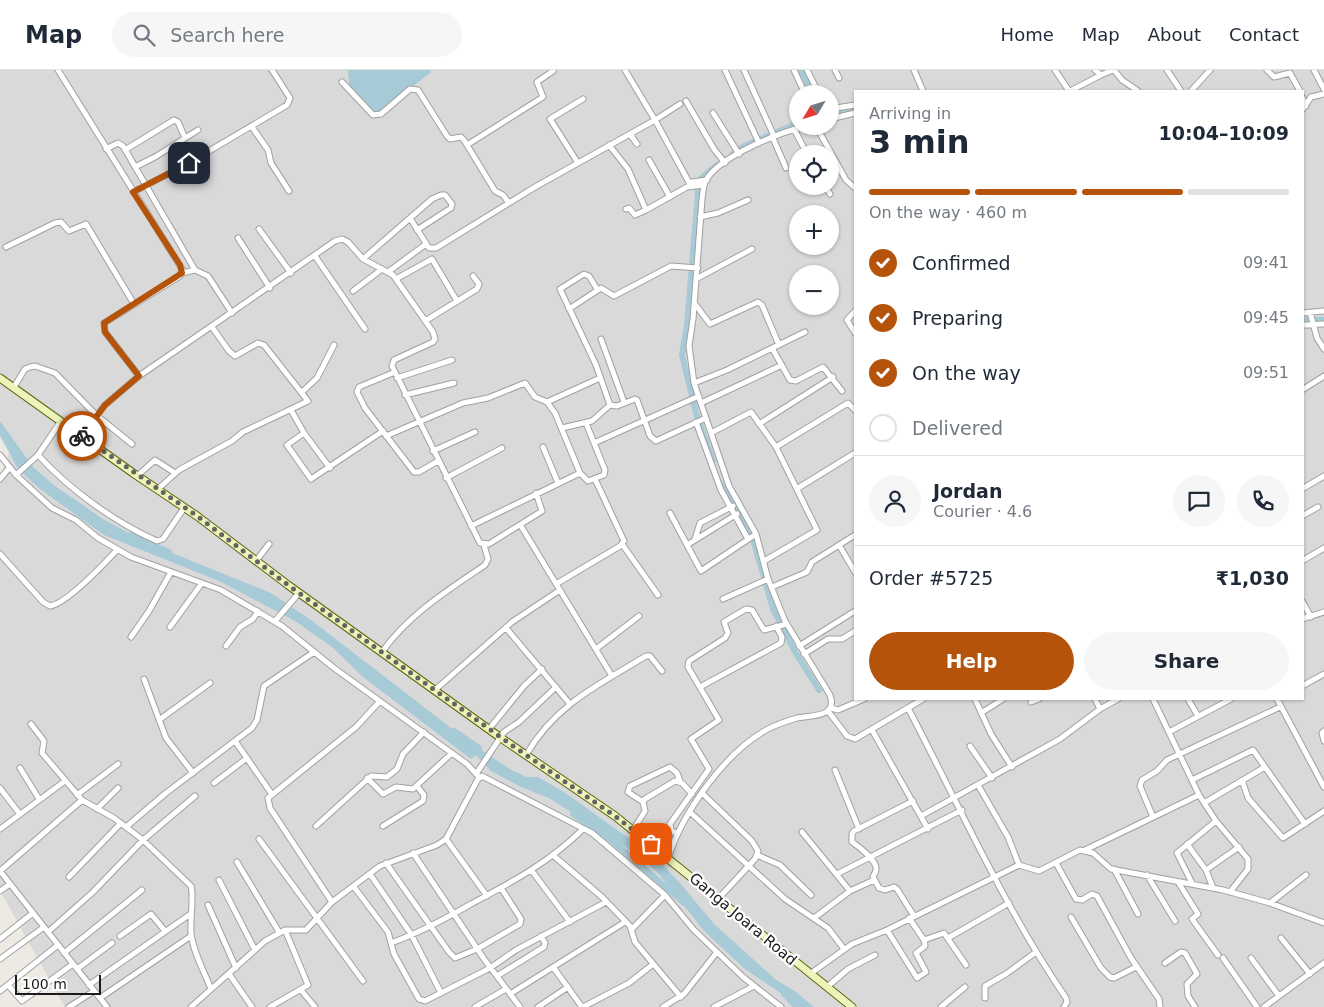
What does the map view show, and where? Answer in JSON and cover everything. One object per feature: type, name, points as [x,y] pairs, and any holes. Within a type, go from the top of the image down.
[{"type":"main road","name":"Ganga Joara Road","points":[[0,378],[184,508],[501,738],[633,830],[852,1007]]},
{"type":"street","points":[[58,70],[180,265],[182,273]]},
{"type":"street","points":[[133,192],[252,127],[290,102],[290,98],[272,70]]},
{"type":"street","points":[[625,70],[693,186]]},
{"type":"street","points":[[725,70],[758,140]]},
{"type":"street","points":[[744,70],[786,168]]},
{"type":"street","points":[[794,70],[801,85]]},
{"type":"street","points":[[807,70],[814,85]]},
{"type":"street","points":[[835,70],[839,78]]},
{"type":"street","points":[[914,70],[923,90]]},
{"type":"street","points":[[1055,70],[1068,90]]},
{"type":"street","points":[[1095,70],[1100,75]]},
{"type":"street","points":[[1071,90],[1114,70],[1122,80],[1137,90]]},
{"type":"street","points":[[1167,70],[1180,90]]},
{"type":"street","points":[[1192,90],[1210,70]]},
{"type":"street","points":[[1267,70],[1274,77],[1290,72],[1299,90]]},
{"type":"street","points":[[1314,70],[1324,89]]},
{"type":"street","points":[[467,145],[543,97],[538,82],[553,71]]},
{"type":"street","points":[[342,82],[373,115],[381,114],[410,89],[418,90],[447,136],[453,139],[461,137],[495,190],[503,194],[509,203]]},
{"type":"street","points":[[1304,108],[1311,97],[1324,94]]},
{"type":"street","points":[[578,163],[550,119],[583,99]]},
{"type":"street","points":[[686,101],[724,161]]},
{"type":"street","points":[[410,218],[429,248],[436,248],[509,203],[680,104]]},
{"type":"street","points":[[839,108],[854,105]]},
{"type":"street","points":[[713,113],[738,151]]},
{"type":"street","points":[[839,117],[854,113]]},
{"type":"street","points":[[125,150],[174,120],[178,122],[185,138]]},
{"type":"street","points":[[252,127],[268,150],[271,163],[288,191]]},
{"type":"street","points":[[135,167],[155,157],[198,130]]},
{"type":"street","points":[[701,403],[695,398],[688,346],[694,304],[696,279],[694,268],[704,183],[724,161],[738,151],[772,134],[789,130]]},
{"type":"street","points":[[630,134],[637,144]]},
{"type":"street","points":[[821,135],[846,180],[854,187]]},
{"type":"street","points":[[106,149],[118,143],[125,150],[195,270],[208,276],[232,313]]},
{"type":"street","points":[[609,145],[628,169],[646,210]]},
{"type":"street","points":[[649,160],[670,197]]},
{"type":"street","points":[[693,186],[692,182],[698,179],[704,183]]},
{"type":"street","points":[[626,209],[629,208],[635,215],[693,186]]},
{"type":"street","points":[[363,259],[440,194],[445,196],[452,204],[451,208],[418,230]]},
{"type":"street","points":[[700,217],[718,213],[748,200]]},
{"type":"street","points":[[6,247],[55,223],[61,222],[68,231],[86,224],[134,304]]},
{"type":"street","points":[[259,229],[291,273]]},
{"type":"street","points":[[238,238],[270,288]]},
{"type":"street","points":[[82,436],[96,416],[139,376],[212,328],[335,241],[342,239],[348,242],[363,259],[388,272],[396,279],[435,339],[391,362],[446,478],[480,544],[484,545]]},
{"type":"street","points":[[388,272],[426,244]]},
{"type":"street","points":[[696,279],[752,250]]},
{"type":"street","points":[[315,256],[365,329]]},
{"type":"street","points":[[396,279],[432,259],[457,301]]},
{"type":"street","points":[[569,309],[597,289],[604,288],[609,295],[614,296],[671,266],[694,268]]},
{"type":"street","points":[[353,292],[382,269]]},
{"type":"street","points":[[139,376],[103,328],[107,321],[182,273],[195,270]]},
{"type":"street","points":[[597,289],[589,276],[584,274],[562,286],[560,292],[600,378],[610,405]]},
{"type":"street","points":[[425,321],[479,287],[473,276]]},
{"type":"street","points":[[694,304],[710,324],[758,302],[762,305],[779,345]]},
{"type":"street","points":[[854,312],[846,320],[854,332]]},
{"type":"street","points":[[1304,313],[1324,312]]},
{"type":"street","points":[[1311,314],[1313,324],[1324,349]]},
{"type":"street","points":[[1304,325],[1324,324]]},
{"type":"street","points":[[157,490],[175,474],[247,430],[307,404],[307,399],[302,392],[261,343],[235,356],[229,352],[212,328]]},
{"type":"street","points":[[694,383],[805,332]]},
{"type":"street","points":[[601,339],[624,402]]},
{"type":"street","points":[[302,392],[317,378],[334,345]]},
{"type":"street","points":[[772,348],[792,382],[824,367],[842,391]]},
{"type":"street","points":[[438,461],[420,472],[414,472],[365,408],[358,389],[396,375],[452,360]]},
{"type":"street","points":[[701,403],[782,365]]},
{"type":"street","points":[[14,387],[25,369],[35,366],[59,375],[96,416],[132,444]]},
{"type":"street","points":[[1304,389],[1324,376]]},
{"type":"street","points":[[759,424],[833,377]]},
{"type":"street","points":[[547,402],[600,378]]},
{"type":"street","points":[[405,395],[454,382]]},
{"type":"street","points":[[304,432],[287,445],[308,477],[314,478],[384,433],[463,403],[488,398],[525,383],[535,397],[547,402],[562,428],[580,473],[588,480],[595,479],[605,473],[586,423]]},
{"type":"street","points":[[594,443],[695,398]]},
{"type":"street","points":[[610,405],[617,406],[624,402],[637,400],[650,436],[656,441],[701,420]]},
{"type":"street","points":[[701,403],[701,420],[720,486],[734,505],[748,539]]},
{"type":"street","points":[[776,446],[784,444],[848,403],[854,409]]},
{"type":"street","points":[[562,428],[586,423],[596,418],[610,405]]},
{"type":"street","points":[[291,410],[330,468]]},
{"type":"street","points":[[711,433],[751,412],[776,446],[817,530],[764,562]]},
{"type":"street","points":[[701,420],[711,433],[730,486],[734,505],[738,513],[756,534],[768,579],[786,624],[830,695],[829,709],[852,740],[922,700]]},
{"type":"street","points":[[16,475],[38,455],[61,421]]},
{"type":"street","points":[[433,451],[475,432]]},
{"type":"street","points":[[543,446],[558,483]]},
{"type":"street","points":[[446,478],[502,448]]},
{"type":"street","points":[[798,488],[854,454]]},
{"type":"street","points":[[0,455],[16,475],[47,504],[76,520],[98,538],[131,557],[227,593],[275,621],[314,652],[452,753],[478,776],[486,776],[592,833],[627,861],[665,896],[694,930],[717,952],[754,986],[781,1007]]},
{"type":"street","points":[[38,455],[51,470],[124,526],[157,541],[163,539],[184,508]]},
{"type":"street","points":[[138,476],[155,460],[175,474]]},
{"type":"street","points":[[0,479],[10,468]]},
{"type":"street","points":[[471,526],[580,473]]},
{"type":"street","points":[[1304,488],[1324,476]]},
{"type":"street","points":[[556,584],[622,544],[624,538],[595,479]]},
{"type":"street","points":[[484,545],[521,526],[542,512],[536,493]]},
{"type":"street","points":[[695,540],[700,523],[734,505]]},
{"type":"street","points":[[1304,515],[1318,507]]},
{"type":"street","points":[[670,513],[701,571],[756,534]]},
{"type":"street","points":[[686,545],[738,513]]},
{"type":"street","points":[[521,526],[612,676]]},
{"type":"street","points":[[772,587],[807,572],[812,562],[854,536]]},
{"type":"street","points":[[256,561],[269,544]]},
{"type":"street","points":[[622,544],[658,595]]},
{"type":"street","points":[[382,652],[395,633],[441,595],[487,563],[484,545]]},
{"type":"street","points":[[839,546],[854,570]]},
{"type":"street","points":[[1304,560],[1324,548]]},
{"type":"street","points":[[0,554],[43,602],[50,606],[57,604],[88,580],[118,550]]},
{"type":"street","points":[[131,637],[150,612],[171,572]]},
{"type":"street","points":[[723,599],[768,579]]},
{"type":"street","points":[[170,627],[202,583]]},
{"type":"street","points":[[435,690],[506,628],[560,590]]},
{"type":"street","points":[[275,621],[299,593]]},
{"type":"street","points":[[1304,604],[1311,616]]},
{"type":"street","points":[[677,834],[671,830],[670,824],[709,769],[691,739],[719,720],[688,664],[727,636],[723,626],[726,620],[749,609],[764,630],[786,624]]},
{"type":"street","points":[[226,646],[240,627],[253,620],[258,611]]},
{"type":"street","points":[[799,646],[854,612]]},
{"type":"street","points":[[1304,618],[1324,612]]},
{"type":"street","points":[[596,650],[640,616]]},
{"type":"street","points":[[700,687],[781,643],[782,637],[776,626]]},
{"type":"street","points":[[506,628],[570,704]]},
{"type":"street","points":[[804,654],[828,639],[842,639],[854,632]]},
{"type":"street","points":[[126,827],[255,724],[264,686],[314,652]]},
{"type":"street","points":[[526,755],[546,725],[570,704],[612,676],[646,656],[650,656],[662,671]]},
{"type":"street","points":[[489,729],[522,689],[542,669]]},
{"type":"street","points":[[1304,685],[1324,675]]},
{"type":"street","points":[[144,679],[166,738],[193,772]]},
{"type":"street","points":[[159,720],[210,682]]},
{"type":"street","points":[[191,1007],[255,950],[282,931],[306,930],[332,902],[386,863],[437,845],[446,839],[483,766],[501,738],[556,687]]},
{"type":"street","points":[[668,858],[677,834],[729,759],[763,732],[796,718],[822,715],[829,709],[838,710],[862,700]]},
{"type":"street","points":[[911,700],[914,705]]},
{"type":"street","points":[[975,700],[1012,767]]},
{"type":"street","points":[[981,713],[1001,700]]},
{"type":"street","points":[[1031,702],[1036,700]]},
{"type":"street","points":[[1096,700],[1100,709]]},
{"type":"street","points":[[921,816],[1060,739],[1100,709],[1116,700]]},
{"type":"street","points":[[1153,700],[1199,795],[1216,821],[1248,859],[1249,865],[1230,892]]},
{"type":"street","points":[[1189,700],[1198,716]]},
{"type":"street","points":[[1169,732],[1229,700]]},
{"type":"street","points":[[332,902],[267,802],[271,794],[356,727],[380,701]]},
{"type":"street","points":[[1152,817],[1140,782],[1157,771],[1164,761],[1279,701],[1324,787]]},
{"type":"street","points":[[908,708],[962,810],[995,878],[1036,952],[1066,998],[1067,1002],[1064,1007]]},
{"type":"street","points":[[31,724],[44,741],[42,753],[80,798],[121,823],[143,840],[191,886],[189,915],[191,936],[211,989]]},
{"type":"street","points":[[872,730],[928,829]]},
{"type":"street","points":[[1324,731],[1322,733],[1324,741]]},
{"type":"street","points":[[316,826],[368,778],[375,775],[387,777],[397,769],[403,754],[424,732]]},
{"type":"street","points":[[235,741],[271,794]]},
{"type":"street","points":[[970,746],[992,778]]},
{"type":"street","points":[[1192,780],[1250,750],[1256,752],[1264,767],[1306,824]]},
{"type":"street","points":[[368,778],[383,794],[396,787],[409,790],[417,786],[452,753]]},
{"type":"street","points":[[214,783],[247,758]]},
{"type":"street","points":[[107,1007],[0,871],[118,764]]},
{"type":"street","points":[[643,802],[628,792],[630,786],[670,767],[674,768],[680,781],[692,794]]},
{"type":"street","points":[[1204,803],[1264,767]]},
{"type":"street","points":[[20,768],[39,799]]},
{"type":"street","points":[[835,770],[859,829]]},
{"type":"street","points":[[1242,780],[1248,798],[1280,836],[1286,838],[1324,811]]},
{"type":"street","points":[[0,829],[19,813],[65,781]]},
{"type":"street","points":[[643,802],[671,783],[680,781]]},
{"type":"street","points":[[978,785],[1008,837],[1019,864],[1038,871],[1076,851],[1085,850],[1199,795]]},
{"type":"street","points":[[383,826],[423,801],[424,795],[417,786]]},
{"type":"street","points":[[0,788],[19,813]]},
{"type":"street","points":[[97,809],[118,788]]},
{"type":"street","points":[[703,794],[752,841],[758,851],[758,855]]},
{"type":"street","points":[[0,959],[46,929],[93,892],[143,840],[195,796]]},
{"type":"street","points":[[887,930],[917,978],[926,972],[916,953],[925,946],[924,940],[897,889],[894,887],[881,890],[874,880],[873,874],[876,869],[869,857],[862,848],[852,842],[852,834],[859,829],[913,801]]},
{"type":"street","points":[[633,830],[644,812],[643,802]]},
{"type":"street","points":[[837,874],[962,810]]},
{"type":"street","points":[[690,813],[786,899],[831,931],[844,949]]},
{"type":"street","points":[[1192,883],[1177,856],[1179,850],[1216,821]]},
{"type":"street","points":[[68,877],[121,823]]},
{"type":"street","points":[[391,943],[431,927],[532,871],[554,856],[583,829]]},
{"type":"street","points":[[802,832],[850,891]]},
{"type":"street","points":[[259,839],[319,918],[363,981]]},
{"type":"street","points":[[446,839],[487,896]]},
{"type":"street","points":[[1187,844],[1206,870],[1213,888]]},
{"type":"street","points":[[1206,870],[1239,847]]},
{"type":"street","points":[[1085,850],[1114,869],[1230,892],[1270,903],[1324,923]]},
{"type":"street","points":[[413,853],[490,968],[520,1007]]},
{"type":"street","points":[[718,899],[758,855]]},
{"type":"street","points":[[758,855],[780,865],[811,895]]},
{"type":"street","points":[[554,856],[606,902],[632,929],[634,942],[681,997]]},
{"type":"street","points":[[238,862],[282,931],[308,982],[308,985],[301,990],[270,1007]]},
{"type":"street","points":[[1056,862],[1076,899],[1082,900],[1092,894],[1097,896],[1136,967],[1159,998],[1160,1007]]},
{"type":"street","points":[[386,863],[455,958],[478,949],[520,924],[521,919],[500,888]]},
{"type":"street","points":[[810,974],[844,949],[995,878],[1019,864]]},
{"type":"street","points":[[1114,869],[1138,914]]},
{"type":"street","points":[[532,871],[570,922]]},
{"type":"street","points":[[370,874],[411,934],[441,993]]},
{"type":"street","points":[[1147,875],[1175,921]]},
{"type":"street","points":[[1270,903],[1306,875]]},
{"type":"street","points":[[219,880],[255,950]]},
{"type":"street","points":[[814,918],[850,891],[874,880]]},
{"type":"street","points":[[1178,882],[1198,914],[1192,919],[1257,1007]]},
{"type":"street","points":[[0,891],[10,884]]},
{"type":"street","points":[[354,887],[388,932],[394,954],[419,999],[425,1001],[490,968],[512,952],[540,936],[606,902]]},
{"type":"street","points":[[64,952],[142,890]]},
{"type":"street","points":[[632,929],[665,896]]},
{"type":"street","points":[[948,938],[1009,903]]},
{"type":"street","points":[[208,905],[236,968]]},
{"type":"street","points":[[0,939],[33,913]]},
{"type":"street","points":[[120,936],[151,914],[165,930]]},
{"type":"street","points":[[89,985],[189,915]]},
{"type":"street","points":[[1071,918],[1101,968],[1110,977],[1114,978],[1136,967]]},
{"type":"street","points":[[475,1007],[553,967],[625,922]]},
{"type":"street","points":[[924,940],[944,933],[966,965]]},
{"type":"street","points":[[100,998],[150,962],[191,936]]},
{"type":"street","points":[[497,976],[544,947],[545,943],[540,936]]},
{"type":"street","points":[[1282,938],[1310,974]]},
{"type":"street","points":[[8,985],[22,1001],[112,943]]},
{"type":"street","points":[[0,991],[58,946]]},
{"type":"street","points":[[663,1007],[681,997],[717,952]]},
{"type":"street","points":[[985,998],[985,986],[1006,974],[1036,952]]},
{"type":"street","points":[[1165,963],[1181,952],[1185,953],[1196,970],[1195,976],[1187,984],[1186,988],[1189,999],[1195,1007]]},
{"type":"street","points":[[826,987],[848,969],[875,955]]},
{"type":"street","points":[[1251,958],[1279,996]]},
{"type":"street","points":[[1264,1007],[1324,963]]},
{"type":"street","points":[[553,967],[582,1007],[629,982],[652,965]]},
{"type":"street","points":[[229,974],[252,1007]]},
{"type":"street","points":[[714,1007],[754,986]]},
{"type":"street","points":[[941,1007],[965,987]]},
{"type":"street","points":[[538,1007],[568,988]]},
{"type":"street","points":[[301,990],[315,1007]]},
{"type":"street","points":[[69,1007],[94,992]]},
{"type":"shaded area","points":[[0,70],[1324,70],[1324,1007],[65,1007],[0,891],[0,483],[9,452],[0,438]]},
{"type":"water","points":[[348,70],[430,70],[431,72],[375,116],[368,104],[350,91]]},
{"type":"water","points":[[0,421],[33,467],[55,486],[103,519],[145,542],[271,593],[311,620],[468,741],[513,771],[527,777],[538,777],[567,794],[655,857],[680,883],[714,924],[775,979],[796,992],[814,1007],[801,1007],[745,969],[705,932],[658,873],[641,857],[549,798],[521,787],[491,771],[476,755],[471,759],[363,677],[332,647],[295,621],[219,581],[104,535],[40,489],[18,469],[0,435]]},
{"type":"waterway","points":[[801,70],[808,85]]},
{"type":"waterway","points":[[839,113],[854,110]]},
{"type":"waterway","points":[[733,154],[744,146],[789,127]]},
{"type":"waterway","points":[[713,461],[696,413],[682,355],[687,326],[699,180],[717,165]]},
{"type":"waterway","points":[[1304,320],[1324,320]]},
{"type":"waterway","points":[[720,483],[752,536],[773,609],[795,652],[819,690]]},
{"type":"waterway","points":[[130,535],[169,552]]},
{"type":"waterway","points":[[454,731],[479,748]]},
{"type":"waterway","points":[[573,814],[610,839],[684,903]]},
{"type":"waterway","points":[[784,994],[797,1007]]},
{"type":"way so far","points":[[82,436],[197,516],[288,585],[541,766],[615,816],[651,844]]},
{"type":"route","points":[[82,436],[100,410],[139,376],[105,332],[103,328],[104,323],[182,273],[180,265],[133,192],[189,163]]}]
